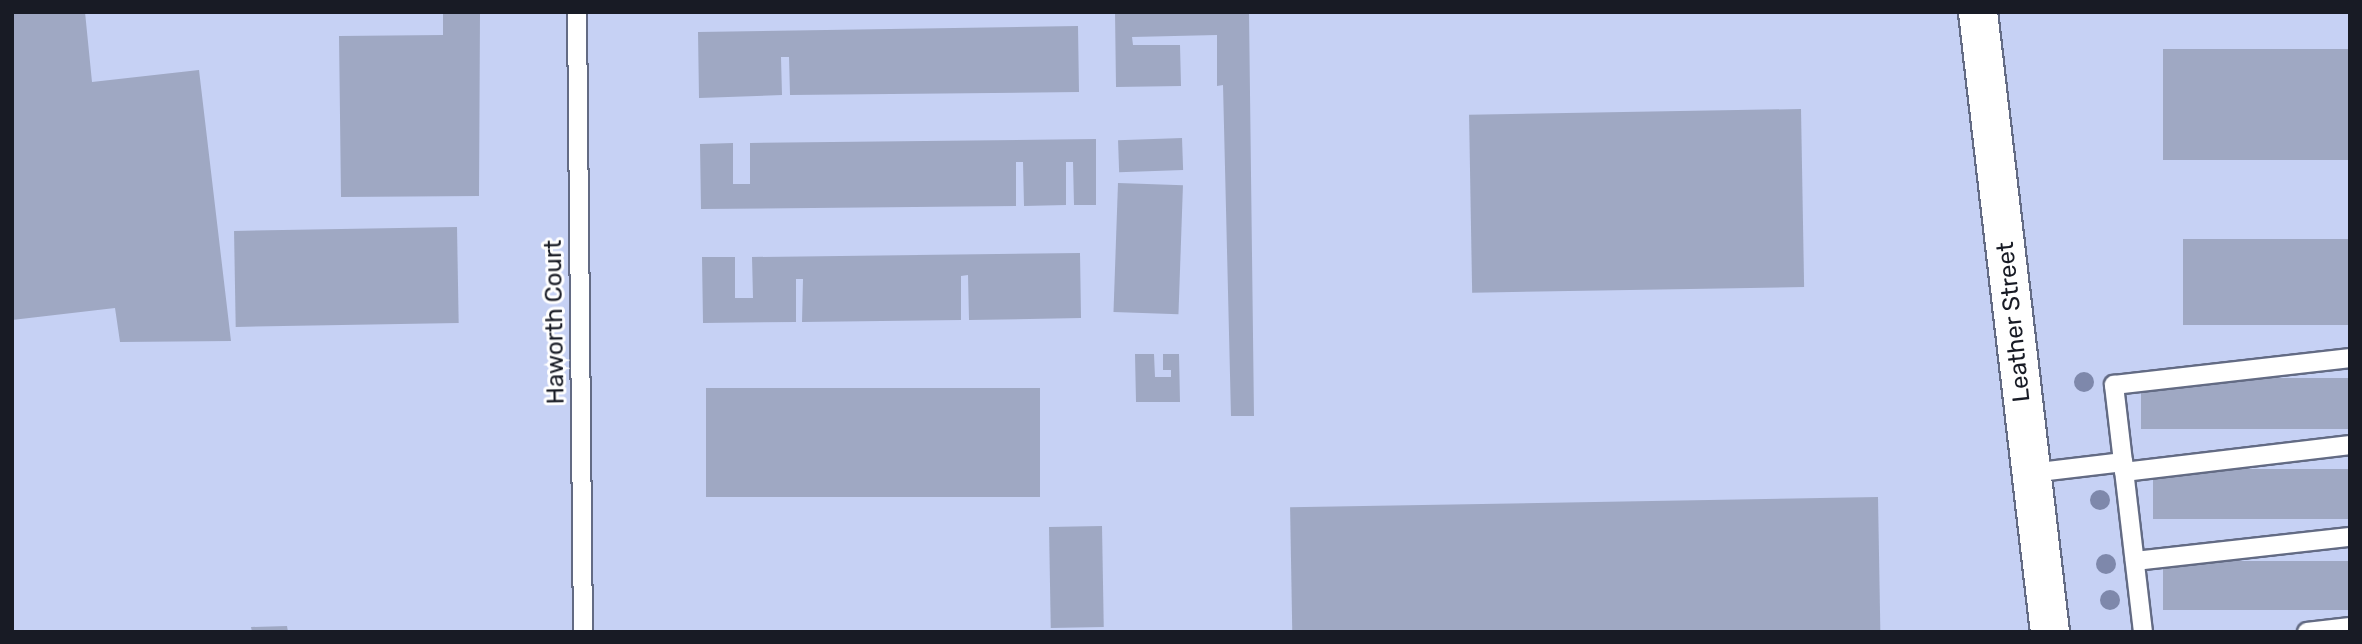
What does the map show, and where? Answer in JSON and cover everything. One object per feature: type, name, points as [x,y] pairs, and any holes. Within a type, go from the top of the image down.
[{"type":"street","name":"Leather Street","points":[[1978,12],[2050,632]]},
{"type":"lane","name":"Haworth Court","points":[[577,12],[583,632]]},
{"type":"lane","points":[[2143,632],[2114,385],[2350,358]]},
{"type":"lane","points":[[2031,473],[2124,467],[2350,445]]},
{"type":"lane","points":[[2135,561],[2350,537]]},
{"type":"lane","points":[[2307,632],[2350,627]]},
{"type":"shaded area","points":[[12,12],[2350,12],[2350,632],[12,632]]},
{"type":"building","points":[[12,12],[85,12],[92,82],[199,70],[231,341],[120,342],[115,308],[12,320]]},
{"type":"building","points":[[1115,12],[1249,12],[1254,416],[1231,416],[1223,85],[1217,86],[1217,35],[1132,37],[1133,45],[1180,45],[1181,86],[1116,87]]},
{"type":"building","points":[[443,13],[480,13],[479,196],[341,197],[339,36],[443,35]]},
{"type":"building","points":[[1078,26],[1079,92],[790,95],[789,57],[781,57],[782,95],[699,98],[698,32]]},
{"type":"building","points":[[2163,49],[2350,49],[2350,160],[2163,160]]},
{"type":"building","points":[[1801,109],[1804,287],[1472,293],[1469,115]]},
{"type":"building","points":[[1182,138],[1183,170],[1119,172],[1118,140]]},
{"type":"building","points":[[1096,139],[1096,205],[1074,205],[1073,162],[1066,162],[1066,205],[1024,206],[1023,162],[1016,162],[1016,206],[701,209],[700,144],[733,143],[733,184],[750,184],[750,143]]},
{"type":"building","points":[[1118,183],[1183,185],[1178,314],[1113,312]]},
{"type":"building","points":[[457,227],[459,323],[236,327],[234,231]]},
{"type":"building","points":[[2183,239],[2350,239],[2350,325],[2183,325]]},
{"type":"building","points":[[1080,253],[1081,318],[969,320],[968,275],[961,276],[961,320],[802,322],[803,279],[796,279],[796,322],[703,323],[702,257],[735,257],[735,298],[753,298],[752,257]]},
{"type":"building","points":[[1135,354],[1154,354],[1155,377],[1171,377],[1171,370],[1163,370],[1163,354],[1179,354],[1180,402],[1136,402]]},
{"type":"building","points":[[2141,378],[2350,378],[2350,429],[2141,429]]},
{"type":"building","points":[[706,388],[1040,388],[1040,497],[706,497]]},
{"type":"building","points":[[2153,469],[2350,469],[2350,519],[2153,519]]},
{"type":"building","points":[[1878,497],[1880,632],[1292,632],[1290,507]]},
{"type":"building","points":[[1102,526],[1104,627],[1051,628],[1049,527]]},
{"type":"building","points":[[2163,561],[2350,561],[2350,610],[2163,610]]},
{"type":"building","points":[[287,626],[288,632],[252,632],[251,627]]}]
